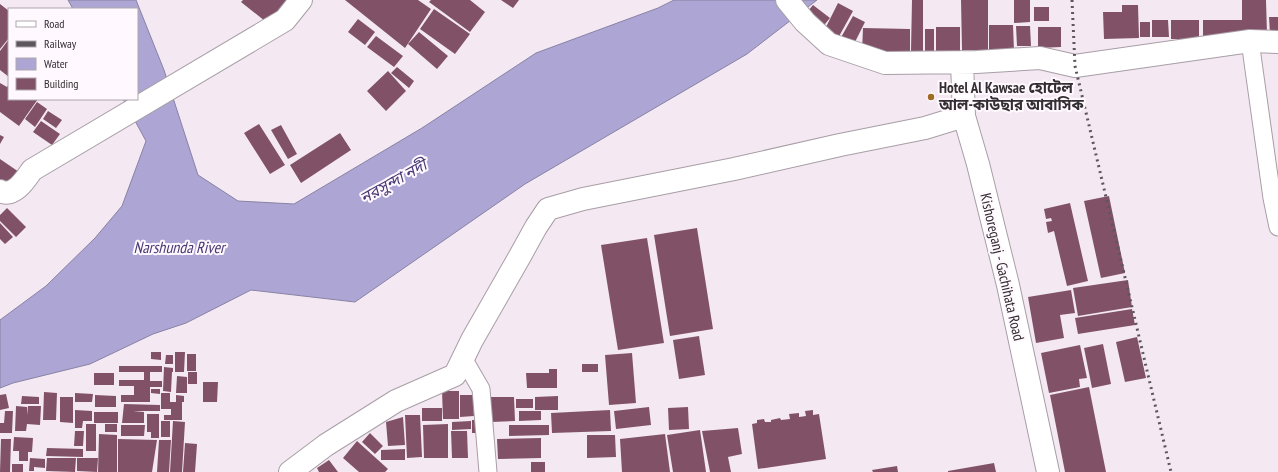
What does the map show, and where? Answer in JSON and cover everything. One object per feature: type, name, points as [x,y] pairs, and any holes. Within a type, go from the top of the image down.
[{"type":"street","points":[[0,191],[8,193],[16,190],[32,170],[285,20],[301,0]]},
{"type":"street","points":[[787,0],[805,22],[828,44],[885,64],[1040,58],[1075,66],[1250,41],[1278,42]]},
{"type":"street","points":[[1250,41],[1272,198],[1278,227]]},
{"type":"street","name":"Kishoreganj - Gachihata Road","points":[[962,62],[964,116],[978,164],[1008,285],[1048,472]]},
{"type":"street","points":[[290,472],[326,445],[396,401],[456,375],[472,340],[536,227],[548,209],[584,199],[734,169],[840,144],[926,128],[964,116]]},
{"type":"street","points":[[463,358],[481,389],[488,472]]},
{"type":"water","name":"Narshunda River","points":[[68,0],[136,0],[164,70],[198,175],[238,201],[294,204],[422,128],[536,53],[658,8],[674,0],[817,0],[747,54],[525,184],[355,302],[251,290],[186,323],[153,334],[90,364],[13,383],[0,388],[0,320],[46,286],[95,238],[122,206],[146,141],[124,100],[138,100],[138,8],[72,8]]},
{"type":"building","points":[[243,0],[290,0],[270,25],[241,2]]},
{"type":"building","points":[[345,0],[418,0],[431,9],[405,48]]},
{"type":"building","points":[[431,0],[470,0],[485,12],[470,32],[429,2]]},
{"type":"building","points":[[501,0],[519,0],[513,8]]},
{"type":"building","points":[[912,0],[923,0],[923,51],[911,51]]},
{"type":"building","points":[[961,0],[988,0],[988,50],[962,50]]},
{"type":"building","points":[[1014,0],[1030,0],[1030,22],[1014,23]]},
{"type":"building","points":[[1242,0],[1266,0],[1267,34],[1203,38],[1203,20],[1242,20]]},
{"type":"building","points":[[838,3],[853,11],[837,40],[823,33]]},
{"type":"building","points":[[0,4],[8,10],[8,39],[0,49]]},
{"type":"building","points":[[813,5],[830,18],[820,30],[804,16]]},
{"type":"building","points":[[1122,5],[1138,5],[1139,38],[1104,39],[1103,12],[1122,12]]},
{"type":"building","points":[[1034,7],[1049,7],[1049,21],[1034,21]]},
{"type":"building","points":[[434,9],[470,34],[455,54],[420,29]]},
{"type":"building","points":[[853,16],[865,22],[852,48],[839,41]]},
{"type":"building","points":[[1269,17],[1278,17],[1278,34],[1270,34]]},
{"type":"building","points":[[358,19],[375,32],[365,45],[348,32]]},
{"type":"building","points":[[1152,20],[1168,20],[1169,37],[1152,37]]},
{"type":"building","points":[[1171,20],[1199,20],[1199,39],[1171,39]]},
{"type":"building","points":[[1140,22],[1150,22],[1150,37],[1140,37]]},
{"type":"building","points":[[989,25],[1013,25],[1014,51],[989,51]]},
{"type":"building","points":[[1016,26],[1030,26],[1031,46],[1017,46]]},
{"type":"building","points":[[936,27],[960,27],[960,51],[936,51]]},
{"type":"building","points":[[1038,27],[1061,27],[1061,47],[1038,48]]},
{"type":"building","points":[[863,28],[910,29],[910,52],[862,52]]},
{"type":"building","points":[[925,29],[934,29],[934,51],[925,51]]},
{"type":"building","points":[[419,32],[448,56],[437,69],[408,44]]},
{"type":"building","points":[[376,36],[403,56],[394,67],[367,47]]},
{"type":"building","points":[[8,40],[8,76],[0,70],[0,51]]},
{"type":"building","points":[[397,67],[414,81],[409,88],[391,73]]},
{"type":"building","points":[[388,71],[406,91],[386,111],[367,91]]},
{"type":"building","points":[[0,83],[7,87],[8,86],[8,100],[37,100],[19,126],[0,112]]},
{"type":"building","points":[[37,102],[47,109],[35,127],[25,119]]},
{"type":"building","points":[[48,111],[62,120],[56,128],[43,119]]},
{"type":"building","points":[[41,121],[60,134],[52,145],[33,132]]},
{"type":"building","points":[[259,124],[285,165],[270,174],[244,133]]},
{"type":"building","points":[[281,125],[297,154],[288,159],[271,130]]},
{"type":"building","points":[[340,133],[351,150],[301,183],[290,165]]},
{"type":"building","points":[[0,135],[4,137],[0,144]]},
{"type":"building","points":[[0,159],[19,172],[9,186],[0,180]]},
{"type":"building","points":[[1109,196],[1125,273],[1101,278],[1084,201]]},
{"type":"building","points":[[1070,203],[1088,281],[1067,286],[1054,231],[1048,233],[1046,222],[1052,221],[1051,218],[1046,219],[1044,209]]},
{"type":"building","points":[[7,208],[26,227],[16,237],[0,221],[0,215]]},
{"type":"building","points":[[0,223],[13,237],[5,244],[0,239]]},
{"type":"building","points":[[697,228],[713,329],[670,336],[654,235]]},
{"type":"building","points":[[647,238],[664,343],[618,350],[601,245]]},
{"type":"building","points":[[1128,280],[1132,307],[1078,316],[1073,288]]},
{"type":"building","points":[[1071,290],[1075,313],[1060,315],[1064,338],[1036,343],[1028,297]]},
{"type":"building","points":[[1132,309],[1135,325],[1078,334],[1075,318]]},
{"type":"building","points":[[699,336],[705,375],[679,379],[673,340]]},
{"type":"building","points":[[1137,337],[1146,378],[1125,382],[1116,342]]},
{"type":"building","points":[[1103,344],[1111,384],[1092,388],[1084,348]]},
{"type":"building","points":[[1080,345],[1087,378],[1079,379],[1080,387],[1049,393],[1041,353]]},
{"type":"building","points":[[151,352],[161,352],[161,360],[151,359]]},
{"type":"building","points":[[175,352],[185,352],[184,372],[175,372]]},
{"type":"building","points":[[632,353],[636,403],[609,405],[605,355]]},
{"type":"building","points":[[187,354],[196,354],[196,371],[187,371]]},
{"type":"building","points":[[166,355],[173,355],[173,364],[165,364]]},
{"type":"building","points":[[582,364],[598,364],[598,372],[582,372]]},
{"type":"building","points":[[119,366],[162,366],[162,372],[150,372],[150,381],[162,381],[162,387],[150,387],[150,402],[121,402],[121,395],[134,395],[134,386],[119,386],[119,380],[144,380],[144,372],[119,372]]},
{"type":"building","points":[[164,367],[173,368],[171,392],[163,391]]},
{"type":"building","points":[[549,369],[557,369],[557,388],[527,388],[526,373],[549,373]]},
{"type":"building","points":[[188,372],[197,372],[197,384],[188,384]]},
{"type":"building","points":[[94,373],[114,373],[114,385],[94,385]]},
{"type":"building","points":[[177,376],[187,377],[187,393],[176,393]]},
{"type":"building","points":[[203,382],[218,382],[217,402],[203,402]]},
{"type":"building","points":[[1089,387],[1106,472],[1065,472],[1050,395]]},
{"type":"building","points":[[151,389],[160,389],[160,394],[151,393]]},
{"type":"building","points":[[442,391],[459,391],[459,419],[443,419]]},
{"type":"building","points":[[44,392],[57,393],[56,420],[43,420]]},
{"type":"building","points":[[75,393],[93,394],[92,402],[75,402]]},
{"type":"building","points":[[161,393],[170,393],[170,402],[182,402],[182,420],[164,420],[164,415],[171,415],[171,409],[161,409]]},
{"type":"building","points":[[6,394],[9,408],[0,410],[0,395]]},
{"type":"building","points":[[95,395],[116,396],[116,407],[95,407]]},
{"type":"building","points":[[176,395],[184,396],[184,402],[176,402]]},
{"type":"building","points":[[460,395],[473,395],[474,416],[460,417]]},
{"type":"building","points":[[22,396],[39,397],[39,404],[21,404]]},
{"type":"building","points":[[558,396],[558,410],[535,410],[535,397]]},
{"type":"building","points":[[60,397],[73,397],[73,423],[60,422]]},
{"type":"building","points":[[490,397],[514,397],[515,421],[491,422]]},
{"type":"building","points":[[516,399],[533,399],[533,408],[516,408]]},
{"type":"building","points":[[124,404],[160,405],[160,411],[133,411],[144,412],[144,423],[122,423]]},
{"type":"building","points":[[16,406],[27,407],[27,415],[28,406],[41,406],[40,425],[27,424],[26,431],[15,431]]},
{"type":"building","points":[[649,407],[651,425],[616,429],[614,411]]},
{"type":"building","points":[[688,407],[689,429],[669,430],[668,408]]},
{"type":"building","points":[[422,408],[442,408],[442,421],[422,421]]},
{"type":"building","points":[[75,410],[92,411],[92,421],[83,421],[82,428],[75,428]]},
{"type":"building","points":[[610,410],[611,431],[552,433],[551,413]]},
{"type":"building","points":[[813,410],[813,415],[819,414],[826,459],[758,469],[752,424],[757,423],[757,420],[764,419],[765,422],[771,422],[771,420],[780,418],[781,420],[790,419],[789,414],[799,413],[799,417],[806,416],[805,411]]},
{"type":"building","points":[[5,411],[13,411],[12,433],[0,433],[0,423],[4,423]]},
{"type":"building","points":[[519,411],[541,411],[541,420],[519,421]]},
{"type":"building","points":[[94,412],[118,412],[118,423],[94,423]]},
{"type":"building","points":[[147,414],[159,414],[159,438],[151,438],[151,432],[147,432]]},
{"type":"building","points":[[405,415],[420,415],[422,457],[407,458]]},
{"type":"building","points":[[403,417],[405,445],[388,446],[386,422]]},
{"type":"building","points":[[472,420],[480,420],[480,433],[472,433]]},
{"type":"building","points":[[161,421],[170,421],[170,437],[161,437]]},
{"type":"building","points":[[173,421],[185,422],[182,472],[170,472]]},
{"type":"building","points":[[471,421],[471,429],[452,430],[452,422]]},
{"type":"building","points":[[86,424],[96,424],[96,451],[86,451]]},
{"type":"building","points":[[105,424],[117,424],[117,432],[105,432]]},
{"type":"building","points":[[448,424],[448,458],[424,458],[423,425]]},
{"type":"building","points":[[121,425],[145,425],[144,436],[121,436]]},
{"type":"building","points":[[509,425],[549,425],[549,435],[509,436]]},
{"type":"building","points":[[738,428],[742,454],[728,457],[731,472],[710,472],[702,431]]},
{"type":"building","points":[[700,430],[706,472],[673,472],[667,435]]},
{"type":"building","points":[[75,431],[84,431],[83,446],[74,446]]},
{"type":"building","points":[[451,431],[467,431],[468,458],[452,458]]},
{"type":"building","points":[[370,433],[383,446],[375,454],[362,442]]},
{"type":"building","points":[[99,434],[117,435],[117,472],[98,472]]},
{"type":"building","points":[[665,434],[670,472],[622,472],[620,439]]},
{"type":"building","points":[[587,435],[615,435],[616,457],[587,458]]},
{"type":"building","points":[[14,437],[33,438],[32,452],[28,452],[28,461],[19,461],[19,451],[13,451]]},
{"type":"building","points":[[541,438],[541,458],[498,459],[497,439]]},
{"type":"building","points":[[1,439],[11,439],[10,472],[0,472]]},
{"type":"building","points":[[118,439],[157,440],[152,472],[118,472]]},
{"type":"building","points":[[159,440],[171,440],[169,472],[157,472]]},
{"type":"building","points":[[357,441],[388,469],[385,472],[359,472],[343,458]]},
{"type":"building","points":[[185,443],[197,444],[195,472],[183,472]]},
{"type":"building","points":[[47,448],[83,449],[83,457],[46,456]]},
{"type":"building","points":[[405,449],[405,460],[381,460],[381,450]]},
{"type":"building","points":[[30,458],[45,459],[45,468],[34,467],[34,471],[29,471]]},
{"type":"building","points":[[47,458],[76,458],[75,472],[46,471]]},
{"type":"building","points":[[77,458],[98,458],[97,472],[77,471]]},
{"type":"building","points":[[329,460],[338,472],[319,472],[317,468]]},
{"type":"building","points":[[531,462],[545,462],[545,472],[531,472]]},
{"type":"building","points":[[994,463],[996,472],[948,472],[948,471]]},
{"type":"building","points":[[12,464],[23,464],[23,472],[12,472]]},
{"type":"building","points":[[897,466],[898,472],[873,472],[872,470]]},
{"type":"railway","points":[[1072,0],[1075,66],[1171,472]]},
{"type":"place","name":"Hotel Al Kawsae হোটেল আল-কাউছার আবাসিক","points":[[931,97]]},
{"type":"water label","name":"নরসুন্দা নদী","points":[[393,181]]}]
